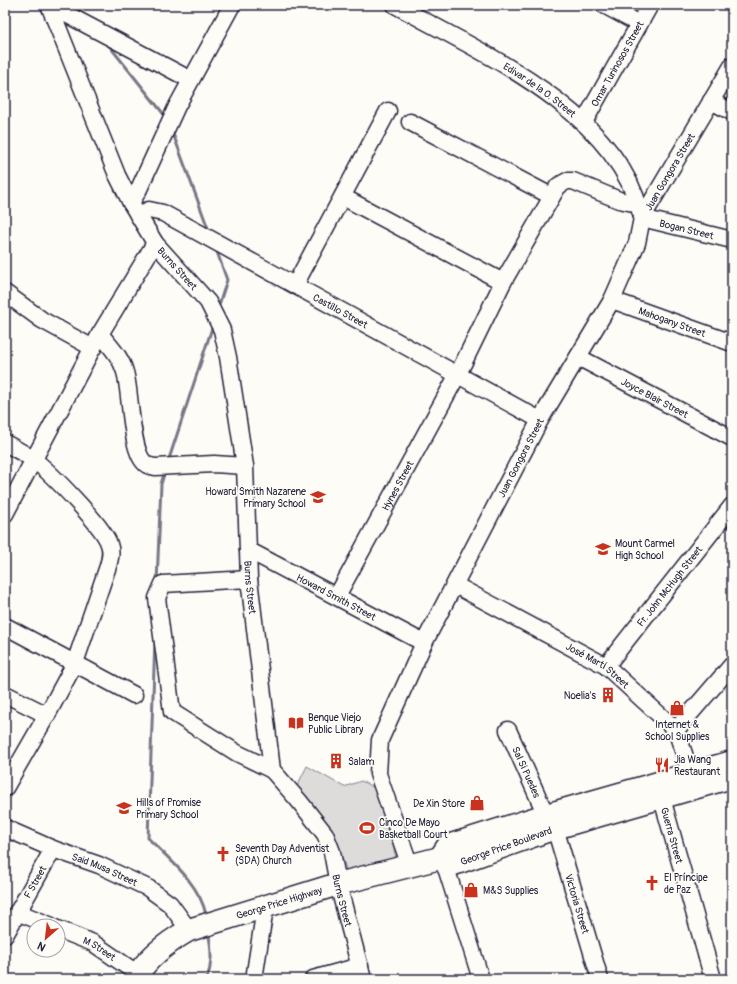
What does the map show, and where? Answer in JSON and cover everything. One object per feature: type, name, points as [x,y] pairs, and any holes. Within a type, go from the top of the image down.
[{"type":"highway","name":"George Price Boulevard","points":[[694,781],[732,762]]},
{"type":"highway","name":"George Price Boulevard","points":[[440,858],[454,864],[550,821],[694,781],[732,777]]},
{"type":"highway","name":"George Price Highway","points":[[136,977],[146,962],[167,944],[190,930],[338,884],[440,858]]},
{"type":"street","name":"Burns Street","points":[[191,80],[49,5],[117,175],[135,209],[155,244],[208,302],[216,315],[222,330],[228,357],[244,466],[249,579],[272,770],[325,834],[332,852],[338,884],[362,972]]},
{"type":"street","points":[[135,209],[138,191],[177,106],[232,5]]},
{"type":"street","name":"Edivar de la O. Street","points":[[395,5],[477,49],[534,84],[584,122],[609,149],[624,173],[640,211]]},
{"type":"street","points":[[604,5],[639,24]]},
{"type":"street","name":"Omar Turinosos Street","points":[[584,122],[650,5]]},
{"type":"street","name":"Juan Gongora Street","points":[[410,866],[378,774],[380,740],[424,644],[540,420],[612,300],[637,243],[640,211],[732,66]]},
{"type":"street","points":[[711,100],[732,112]]},
{"type":"street","points":[[295,285],[388,111]]},
{"type":"street","points":[[410,122],[551,196]]},
{"type":"street","name":"Bogan Street","points":[[551,196],[558,186],[567,181],[582,184],[640,211],[732,240]]},
{"type":"street","name":"Hynes Street","points":[[337,596],[458,374],[503,282],[551,196]]},
{"type":"street","points":[[343,197],[503,282]]},
{"type":"street","name":"Castillo Street","points":[[135,209],[163,213],[540,420]]},
{"type":"street","points":[[5,514],[96,341],[155,244]]},
{"type":"street","points":[[5,293],[42,320],[96,341],[117,355],[126,373],[130,416],[140,456],[146,464],[155,467],[214,464],[244,466]]},
{"type":"street","name":"Mahogany Street","points":[[612,300],[732,343]]},
{"type":"street","name":"Joyce Blair Street","points":[[578,357],[732,438]]},
{"type":"street","points":[[5,443],[34,460],[65,490],[104,533],[109,543],[111,552],[108,566],[74,663],[47,715],[5,788]]},
{"type":"street","name":"Fr. John McHugh Street","points":[[606,666],[732,506]]},
{"type":"street","name":"Howard Smith Street","points":[[248,550],[337,596],[424,644]]},
{"type":"street","points":[[249,579],[163,584],[157,598],[172,712],[236,753],[272,770]]},
{"type":"street","name":"José Martí Street","points":[[455,585],[606,666],[676,730],[694,781]]},
{"type":"street","points":[[5,626],[134,696]]},
{"type":"street","points":[[676,730],[732,665]]},
{"type":"street","points":[[5,694],[47,715]]},
{"type":"street","name":"Sal Si Puedes","points":[[508,730],[550,821]]},
{"type":"street","name":"Guerra Street","points":[[660,790],[713,979]]},
{"type":"street","name":"Victoria Street","points":[[550,821],[600,979]]},
{"type":"street","name":"Said Musa Street","points":[[5,828],[53,849],[99,865],[148,888],[170,904],[190,930]]},
{"type":"street","name":"F Street","points":[[5,935],[53,849]]},
{"type":"street","points":[[440,858],[447,871],[481,979]]},
{"type":"street","points":[[254,979],[264,908]]},
{"type":"street","points":[[17,912],[32,918]]},
{"type":"street","name":"M Street","points":[[66,932],[93,943],[136,977]]},
{"type":"street","points":[[313,979],[362,972]]},
{"type":"shaded area","points":[[307,766],[344,787],[361,781],[375,788],[397,860],[349,877],[335,839],[297,786]]},
{"type":"waterway","points":[[76,5],[85,16]]},
{"type":"waterway","points":[[107,43],[166,117]]},
{"type":"waterway","points":[[172,131],[209,231]]},
{"type":"waterway","points":[[216,249],[227,280],[218,308]]},
{"type":"waterway","points":[[168,462],[213,325]]},
{"type":"waterway","points":[[157,583],[161,484],[165,471]]},
{"type":"waterway","points":[[155,639],[148,838],[174,863],[191,883],[203,904],[206,915]]},
{"type":"waterway","points":[[207,979],[211,958],[209,936]]},
{"type":"place","name":"Howard Smith Nazarene Primary School","points":[[318,497]]},
{"type":"place","name":"Mount Carmel High School","points":[[603,549]]},
{"type":"place","name":"Noelia's","points":[[608,695]]},
{"type":"place","name":"Internet & School Supplies","points":[[677,708]]},
{"type":"place","name":"Benque Viejo Public Library","points":[[296,723]]},
{"type":"place","name":"Salam","points":[[336,761]]},
{"type":"place","name":"Jia Wang Restaurant","points":[[662,765]]},
{"type":"place","name":"De Xin Store","points":[[477,803]]},
{"type":"place","name":"Hills of Promise Primary School","points":[[124,808]]},
{"type":"place","name":"Cinco De Mayo Basketball Court","points":[[367,828]]},
{"type":"place","name":"Seventh Day Adventist (SDA) Church","points":[[223,854]]},
{"type":"place","name":"El Príncipe de Paz","points":[[652,883]]},
{"type":"place","name":"M&S Supplies","points":[[471,890]]}]
